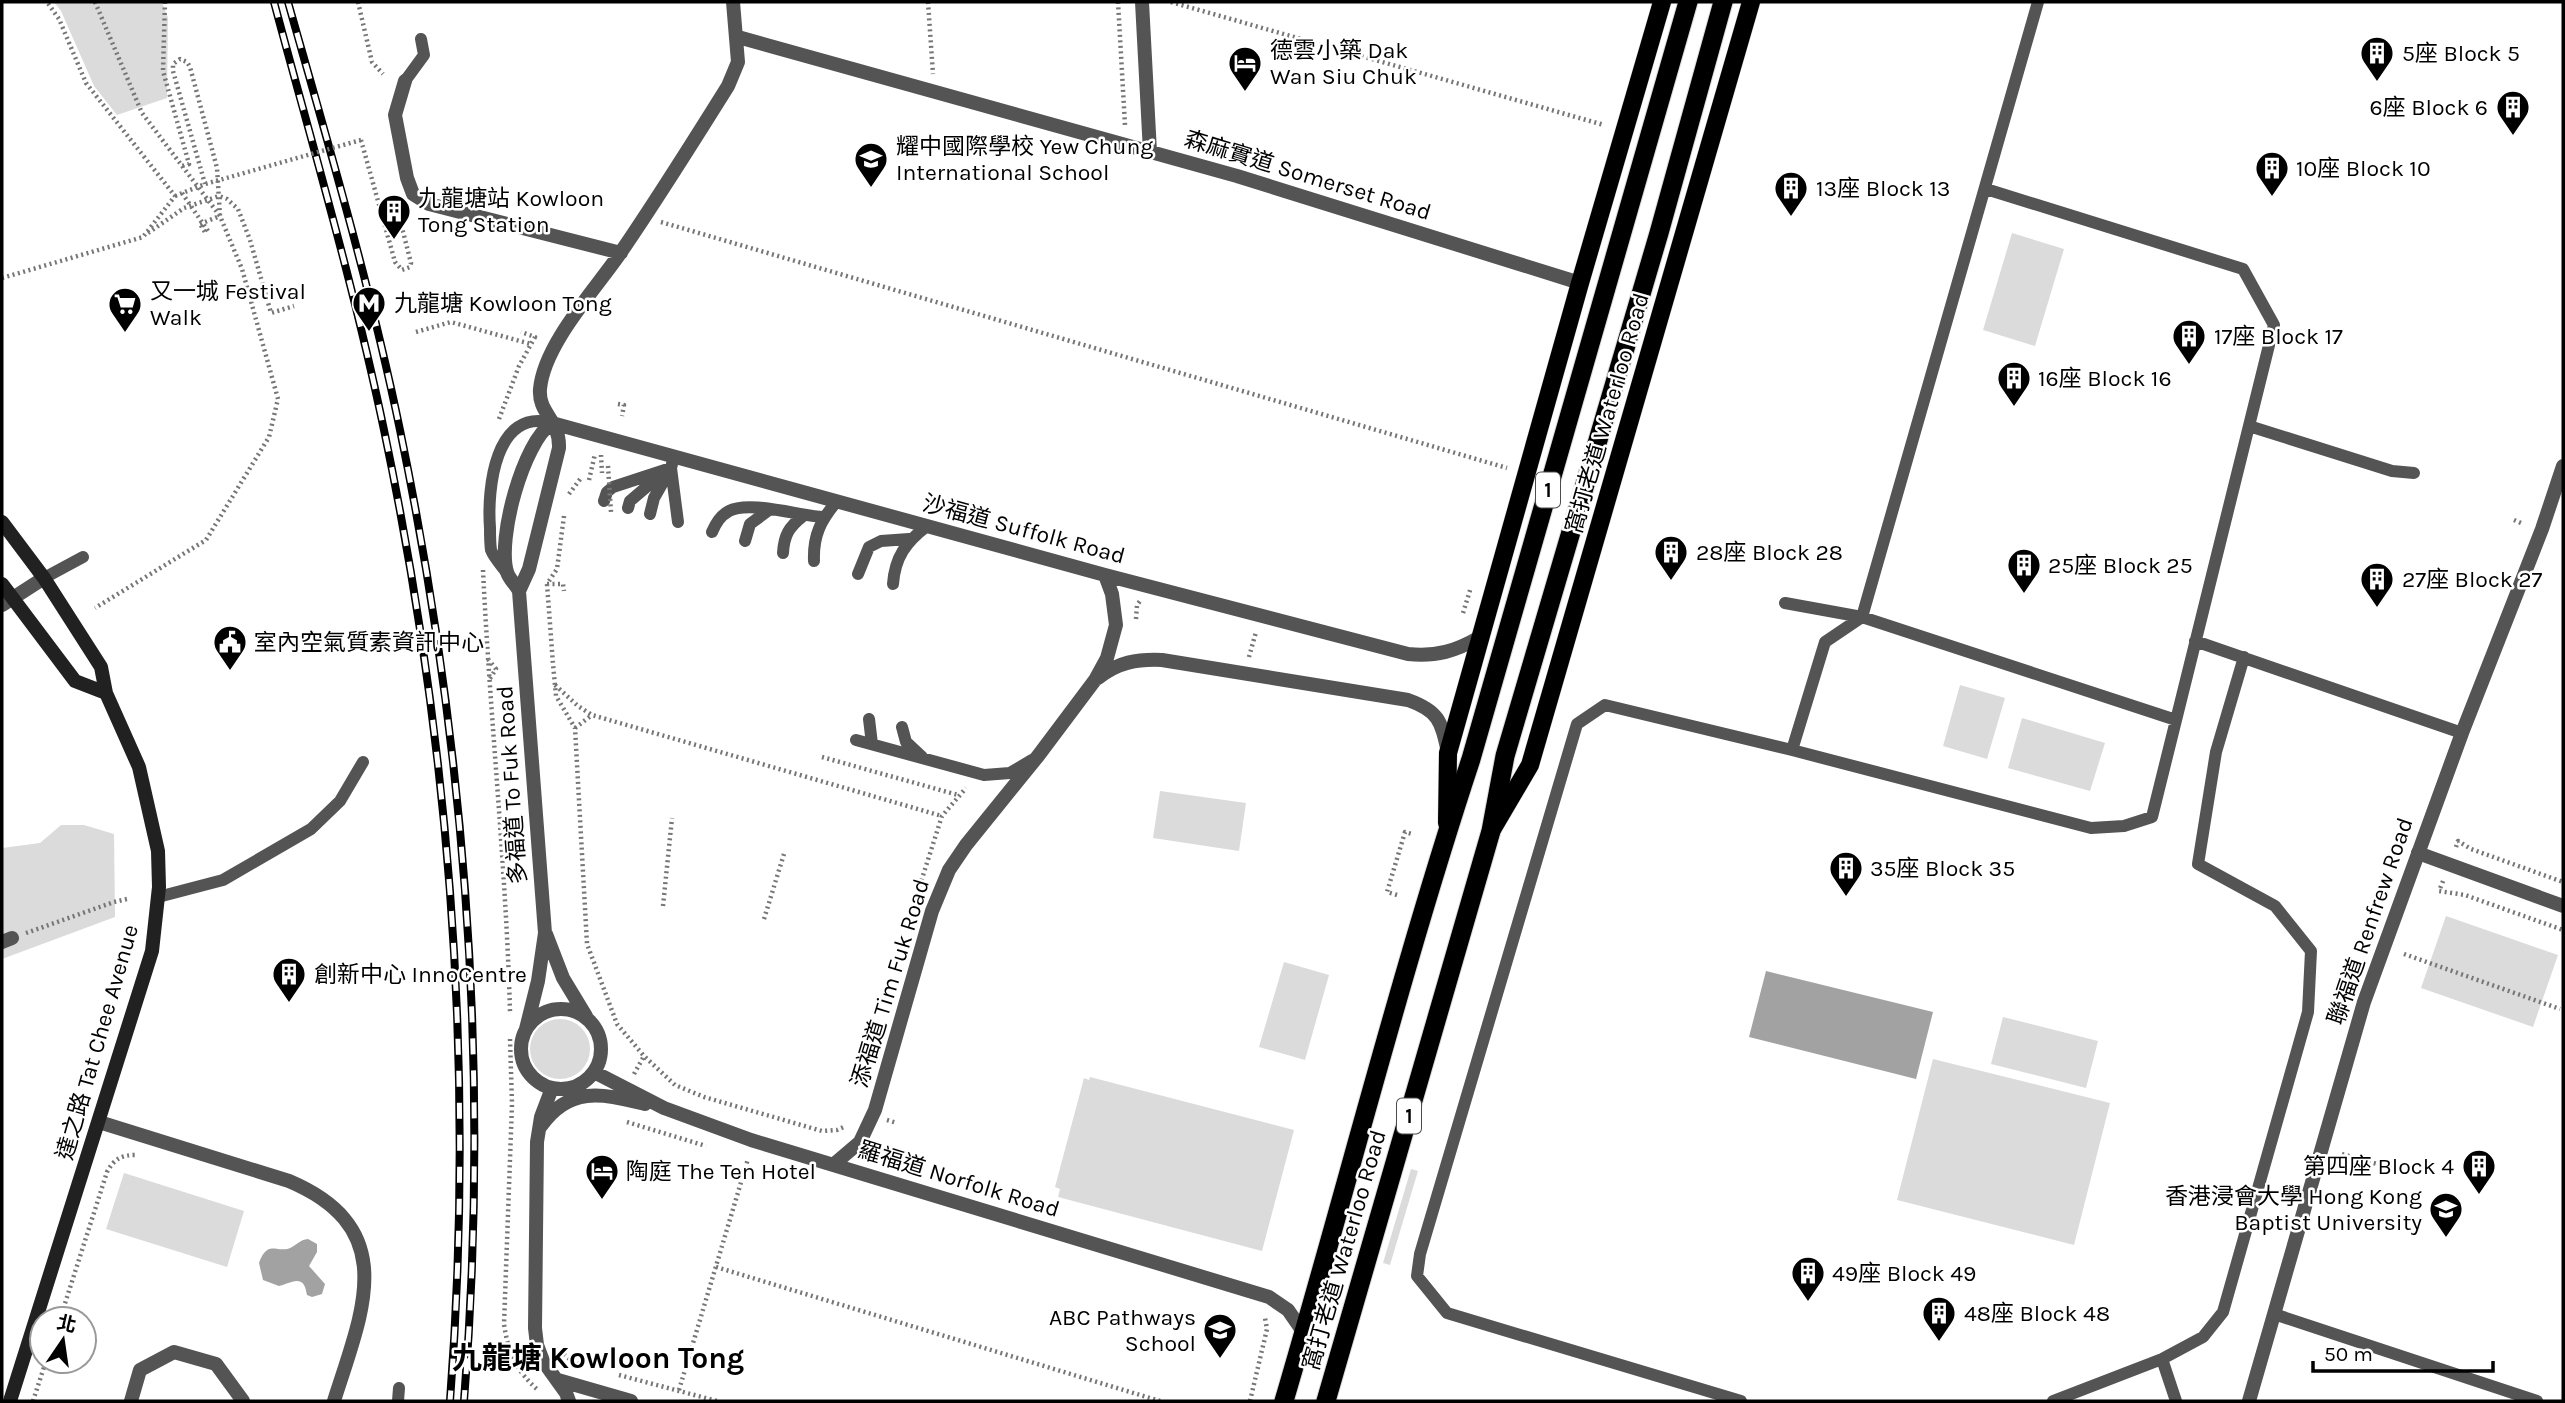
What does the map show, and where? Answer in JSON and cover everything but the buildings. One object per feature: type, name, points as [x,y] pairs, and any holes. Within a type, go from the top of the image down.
[{"type":"highway","name":"窩打老道 Waterloo Road","points":[[1284,1401],[1688,2]]},
{"type":"highway","name":"窩打老道 Waterloo Road","points":[[1326,1401],[1491,831],[1505,756],[1659,233],[1723,2]]},
{"type":"main road","name":"窩打老道 Waterloo Road","points":[[1447,834],[1448,753],[1662,2]]},
{"type":"main road","name":"窩打老道 Waterloo Road","points":[[1491,831],[1530,765],[1752,2]]},
{"type":"main road","name":"達之路 Tat Chee Avenue","points":[[2,522],[44,578],[101,667],[106,693],[139,767],[158,850],[158,897],[152,951],[10,1401]]},
{"type":"main road","points":[[2,584],[7,602],[75,681],[106,693]]},
{"type":"street","points":[[507,573],[507,532],[515,489],[539,435],[554,424],[542,403],[540,391],[548,357],[621,253],[729,86],[738,62],[733,2]]},
{"type":"street","points":[[1142,2],[1150,152]]},
{"type":"street","name":"森麻實道 Somerset Road","points":[[738,37],[1249,180],[1580,283]]},
{"type":"street","points":[[405,81],[395,115],[407,178],[413,194],[429,204],[621,253]]},
{"type":"street","name":"沙福道 Suffolk Road","points":[[554,424],[673,463],[837,501],[1105,575],[1408,654],[1427,656],[1444,653],[1459,649],[1480,637]]},
{"type":"street","name":"多福道 To Fuk Road","points":[[552,1088],[531,1076],[521,1053],[521,1040],[537,981],[545,933],[519,591],[529,569],[557,460],[560,435],[554,424]]},
{"type":"street","name":"聯福道 Renfrew Road","points":[[2249,1401],[2360,1015],[2462,733],[2542,529],[2563,466]]},
{"type":"street","name":"多福道 To Fuk Road","points":[[507,573],[519,591]]},
{"type":"street","name":"添福道 Tim Fuk Road","points":[[833,1165],[860,1142],[875,1110],[932,911],[944,880],[966,845],[1095,680],[1107,658],[1116,625],[1112,594],[1105,575]]},
{"type":"street","points":[[7,602],[44,578]]},
{"type":"street","name":"添福道 Tim Fuk Road","points":[[1095,680],[1119,664],[1144,659],[1162,660],[1408,700],[1434,713],[1441,723],[1448,753]]},
{"type":"street","points":[[2418,853],[2563,906]]},
{"type":"street","name":"多福道 To Fuk Road","points":[[545,933],[563,978],[595,1027],[601,1049],[600,1061],[594,1072]]},
{"type":"street","points":[[526,1029],[533,1019],[554,1009],[577,1012],[587,1018]]},
{"type":"street","points":[[569,1401],[537,1345],[537,1132],[552,1088],[575,1086],[594,1072]]},
{"type":"street","name":"羅福道 Norfolk Road","points":[[594,1072],[664,1108],[751,1140],[1269,1297],[1288,1310],[1304,1333]]},
{"type":"street","points":[[537,1132],[551,1112],[563,1103],[580,1097],[602,1095],[664,1108]]},
{"type":"street","points":[[99,1122],[289,1181],[314,1193],[338,1211],[356,1238],[362,1254],[366,1285],[359,1321],[334,1401]]},
{"type":"street","points":[[131,1401],[140,1370],[174,1352],[216,1364],[243,1401]]},
{"type":"street","points":[[558,1380],[631,1401]]},
{"type":"lane","points":[[1792,750],[1825,642],[1862,617],[2038,2]]},
{"type":"lane","points":[[405,81],[424,55],[421,39]]},
{"type":"lane","points":[[1741,1401],[1447,1313],[1417,1276],[1424,1240],[1577,724],[1605,705],[1792,750],[2091,828],[2124,826],[2152,817],[2274,325],[2243,270],[1986,189]]},
{"type":"lane","points":[[507,573],[492,551],[489,497],[494,468],[510,433],[522,425],[536,421],[554,424]]},
{"type":"lane","points":[[2249,426],[2392,471],[2414,473]]},
{"type":"lane","points":[[607,507],[607,492],[613,487],[673,463]]},
{"type":"lane","points":[[628,508],[630,501],[645,486],[673,463]]},
{"type":"lane","points":[[650,514],[654,498],[673,463]]},
{"type":"lane","points":[[673,463],[678,523]]},
{"type":"lane","points":[[814,561],[814,541],[823,517],[837,501]]},
{"type":"lane","points":[[712,532],[721,516],[731,509],[747,507],[823,517]]},
{"type":"lane","points":[[745,541],[750,524],[769,510]]},
{"type":"lane","points":[[783,553],[786,534],[803,516]]},
{"type":"lane","points":[[893,584],[894,573],[909,539],[927,526]]},
{"type":"lane","points":[[858,574],[869,547],[881,541],[909,539]]},
{"type":"lane","points":[[44,578],[83,556]]},
{"type":"lane","points":[[1785,604],[1862,617],[2176,720]]},
{"type":"lane","points":[[2195,641],[2462,733]]},
{"type":"lane","points":[[2053,1401],[2162,1359],[2203,1337],[2223,1312],[2308,1012],[2311,951],[2275,906],[2198,864],[2216,752],[2244,657]]},
{"type":"lane","points":[[869,719],[872,744]]},
{"type":"lane","points":[[902,727],[906,742],[925,760]]},
{"type":"lane","points":[[856,740],[984,775],[1017,770],[1038,756]]},
{"type":"lane","points":[[158,897],[223,880],[311,829],[340,801],[363,762]]},
{"type":"lane","points":[[2274,1314],[2537,1401]]},
{"type":"lane","points":[[2162,1359],[2176,1401]]},
{"type":"path","points":[[47,2],[59,19],[86,83],[175,196]]},
{"type":"path","points":[[95,2],[142,113],[220,216],[242,269],[278,399],[269,437],[206,540],[95,608]]},
{"type":"path","points":[[165,2],[163,71],[189,164],[182,166]]},
{"type":"path","points":[[358,2],[372,62],[383,74]]},
{"type":"path","points":[[928,2],[933,75]]},
{"type":"path","points":[[1118,2],[1125,125]]},
{"type":"path","points":[[1171,2],[1604,125]]},
{"type":"path","points":[[205,184],[173,71],[173,64],[180,59],[190,67],[217,168],[220,216]]},
{"type":"path","points":[[143,237],[175,196],[205,184],[361,140],[396,262],[398,267],[406,270],[410,267],[411,259],[399,216]]},
{"type":"path","points":[[182,193],[208,231],[205,232],[200,224],[220,216]]},
{"type":"path","points":[[2,278],[143,237],[184,208],[206,198],[219,196],[238,209],[271,313],[293,306]]},
{"type":"path","points":[[656,220],[1507,468]]},
{"type":"path","points":[[416,332],[451,322],[531,344]]},
{"type":"path","points":[[495,426],[519,366],[535,337],[521,332]]},
{"type":"path","points":[[618,404],[624,405],[622,416]]},
{"type":"path","points":[[589,480],[596,450]]},
{"type":"path","points":[[602,473],[600,455],[607,455],[607,507]]},
{"type":"path","points":[[568,497],[572,487],[581,478]]},
{"type":"path","points":[[565,505],[557,569],[547,584],[556,696],[575,727],[587,944],[617,1024],[644,1056],[675,1084],[704,1097],[815,1129]]},
{"type":"path","points":[[2514,520],[2521,523]]},
{"type":"path","points":[[483,567],[488,681],[508,935],[510,1024]]},
{"type":"path","points":[[547,584],[563,583],[564,591]]},
{"type":"path","points":[[555,684],[592,715],[942,816],[965,790]]},
{"type":"path","points":[[575,727],[592,715]]},
{"type":"path","points":[[822,757],[958,795]]},
{"type":"path","points":[[663,906],[672,818]]},
{"type":"path","points":[[1397,895],[1387,892],[1405,832],[1412,834]]},
{"type":"path","points":[[2458,841],[2470,849],[2563,882]]},
{"type":"path","points":[[764,919],[784,854]]},
{"type":"path","points":[[2444,880],[2440,891],[2465,895],[2563,930]]},
{"type":"path","points":[[7,940],[127,899]]},
{"type":"path","points":[[2404,954],[2560,1009]]},
{"type":"path","points":[[510,1037],[512,1104],[504,1324],[508,1348],[515,1364],[545,1401]]},
{"type":"path","points":[[624,1121],[711,1147]]},
{"type":"path","points":[[2342,1154],[2402,1171]]},
{"type":"path","points":[[64,1305],[107,1172],[122,1155],[137,1155]]},
{"type":"path","points":[[736,1155],[760,1162]]},
{"type":"path","points":[[679,1390],[748,1159]]},
{"type":"path","points":[[716,1267],[1160,1401]]},
{"type":"path","points":[[1250,1401],[1267,1329],[1267,1320],[1261,1313]]},
{"type":"path","points":[[558,1349],[573,1362],[593,1368]]},
{"type":"path","points":[[615,1374],[717,1401]]},
{"type":"path","points":[[33,1401],[41,1375]]},
{"type":"shaded area","points":[[54,2],[162,2],[168,18],[167,98],[117,115],[94,86],[61,11]]},
{"type":"shaded area","points":[[2012,233],[2064,249],[2035,346],[1983,330]]},
{"type":"shaded area","points":[[1960,685],[2005,698],[1987,759],[1943,746]]},
{"type":"shaded area","points":[[2022,718],[2105,743],[2090,791],[2008,768]]},
{"type":"shaded area","points":[[1160,791],[1246,803],[1239,851],[1153,838]]},
{"type":"shaded area","points":[[61,825],[84,825],[114,834],[115,917],[2,959],[2,848],[40,843]]},
{"type":"shaded area","points":[[2446,916],[2558,955],[2533,1027],[2421,988]]},
{"type":"shaded area","points":[[1284,962],[1329,975],[1305,1060],[1259,1047]]},
{"type":"shaded area","points":[[1766,971],[1933,1012],[1916,1079],[1749,1037]]},
{"type":"shaded area","points":[[2003,1017],[2098,1041],[2086,1088],[1991,1064]]},
{"type":"shaded area","points":[[554,1019],[566,1019],[582,1027],[588,1037],[588,1061],[582,1071],[566,1079],[554,1079],[538,1071],[530,1055],[530,1043],[538,1027]]},
{"type":"shaded area","points":[[1933,1059],[2110,1103],[2074,1245],[1897,1200]]},
{"type":"shaded area","points":[[1090,1077],[1294,1130],[1262,1251],[1058,1197],[1060,1189],[1055,1187],[1084,1078],[1089,1080]]},
{"type":"shaded area","points":[[1411,1169],[1418,1171],[1390,1265],[1383,1263]]},
{"type":"shaded area","points":[[124,1173],[244,1211],[227,1267],[106,1229]]},
{"type":"shaded area","points":[[308,1239],[317,1244],[317,1252],[309,1266],[325,1284],[322,1294],[312,1297],[307,1295],[304,1285],[299,1281],[279,1286],[263,1280],[259,1263],[266,1251],[287,1249]]},
{"type":"railway","points":[[274,2],[360,322],[407,550],[426,671],[452,913],[458,1035],[460,1157],[450,1401]]},
{"type":"railway","points":[[288,2],[348,214],[388,376],[423,550],[442,671],[467,913],[473,1035],[474,1157],[464,1401]]},
{"type":"place","name":"5座 Block 5","points":[[2377,83]]},
{"type":"place","name":"德雲小築 Dak Wan Siu Chuk","points":[[1245,93]]},
{"type":"place","name":"6座 Block 6","points":[[2513,137]]},
{"type":"place","name":"耀中國際學校 Yew Chung International School","points":[[871,189]]},
{"type":"place","name":"10座 Block 10","points":[[2272,198]]},
{"type":"place","name":"13座 Block 13","points":[[1791,218]]},
{"type":"place","name":"九龍塘站 Kowloon Tong Station","points":[[394,241]]},
{"type":"place","name":"九龍塘 Kowloon Tong","points":[[369,333]]},
{"type":"place","name":"又一城 Festival Walk","points":[[125,334]]},
{"type":"place","name":"17座 Block 17","points":[[2189,366]]},
{"type":"place","name":"16座 Block 16","points":[[2014,408]]},
{"type":"place","name":"28座 Block 28","points":[[1671,582]]},
{"type":"place","name":"25座 Block 25","points":[[2024,595]]},
{"type":"place","name":"27座 Block 27","points":[[2377,609]]},
{"type":"place","name":"室內空氣質素資訊中心","points":[[230,672]]},
{"type":"place","name":"35座 Block 35","points":[[1846,898]]},
{"type":"place","name":"創新中心 InnoCentre","points":[[289,1004]]},
{"type":"place","name":"第四座 Block 4","points":[[2479,1196]]},
{"type":"place","name":"陶庭 The Ten Hotel","points":[[602,1201]]},
{"type":"place","name":"香港浸會大學 Hong Kong Baptist University","points":[[2446,1239]]},
{"type":"place","name":"49座 Block 49","points":[[1808,1303]]},
{"type":"place","name":"48座 Block 48","points":[[1939,1343]]},
{"type":"place","name":"ABC Pathways School","points":[[1220,1360]]},
{"type":"district","name":"九龍塘 Kowloon Tong","points":[[598,1358]]}]
